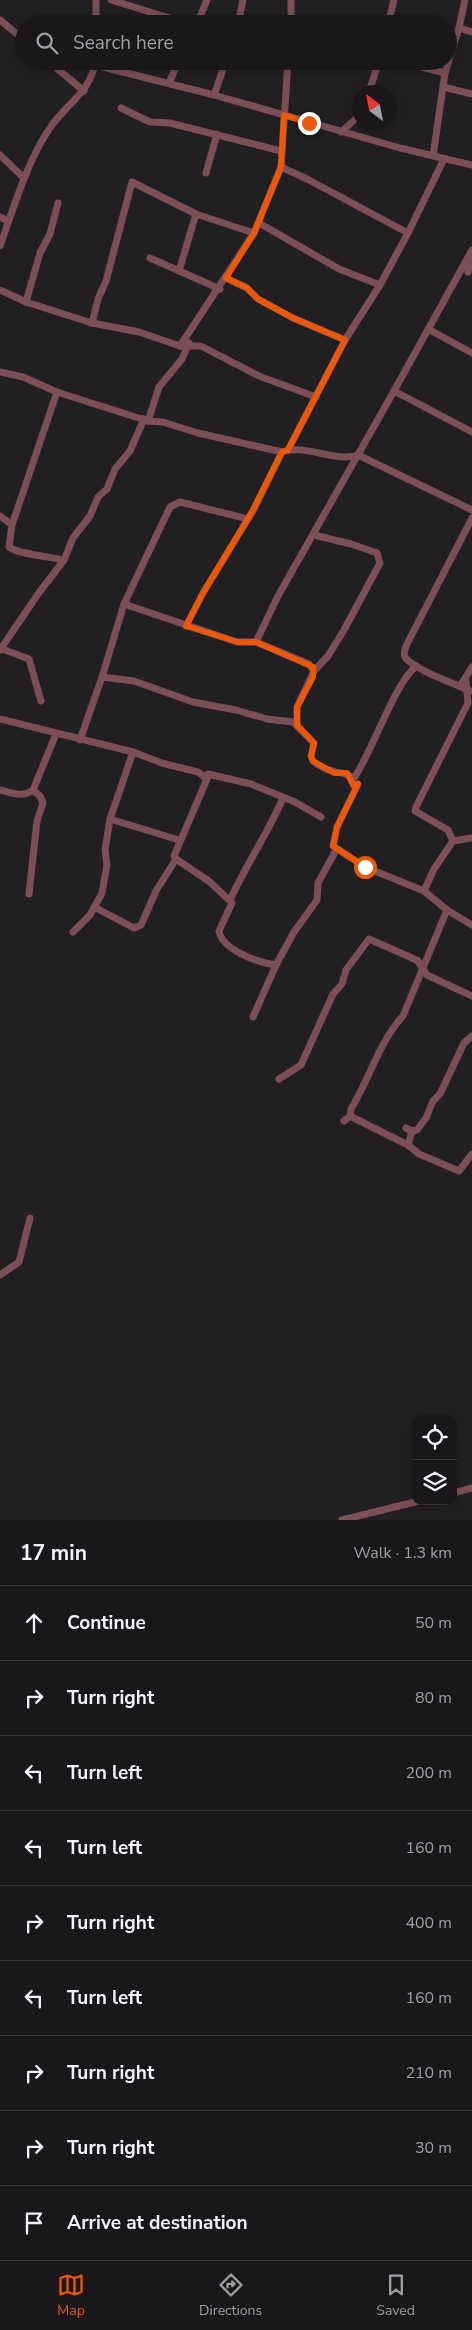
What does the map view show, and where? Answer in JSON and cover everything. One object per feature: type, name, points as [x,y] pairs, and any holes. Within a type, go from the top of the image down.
[{"type":"street","points":[[96,0],[96,15]]},
{"type":"street","points":[[110,0],[159,15]]},
{"type":"street","points":[[201,15],[207,0]]},
{"type":"street","points":[[240,15],[243,0]]},
{"type":"street","points":[[291,0],[291,15]]},
{"type":"street","points":[[390,15],[394,0]]},
{"type":"street","points":[[457,34],[465,0]]},
{"type":"street","points":[[0,20],[15,32]]},
{"type":"street","points":[[459,28],[472,32]]},
{"type":"street","points":[[59,70],[84,91]]},
{"type":"street","points":[[0,246],[24,178],[52,125],[84,91],[92,70]]},
{"type":"street","points":[[121,70],[341,132],[472,166]]},
{"type":"street","points":[[168,83],[174,70]]},
{"type":"street","points":[[214,95],[223,70]]},
{"type":"street","points":[[180,346],[220,289],[254,233],[281,167],[287,70]]},
{"type":"street","points":[[371,85],[376,70]]},
{"type":"street","points":[[434,70],[445,73]]},
{"type":"street","points":[[433,156],[446,70]]},
{"type":"street","points":[[444,87],[472,94]]},
{"type":"street","points":[[121,108],[150,122],[170,123],[282,151]]},
{"type":"street","points":[[341,132],[352,123]]},
{"type":"street","points":[[206,173],[217,134]]},
{"type":"street","points":[[0,155],[24,178]]},
{"type":"street","points":[[186,626],[203,593],[248,519],[316,397],[345,340],[380,285],[444,159]]},
{"type":"street","points":[[281,167],[308,179],[408,233]]},
{"type":"street","points":[[92,324],[98,299],[106,281],[132,182],[196,214],[254,233]]},
{"type":"street","points":[[26,302],[40,253],[50,234],[58,203]]},
{"type":"street","points":[[179,271],[196,214]]},
{"type":"street","points":[[0,217],[8,221]]},
{"type":"street","points":[[258,223],[339,269],[380,285]]},
{"type":"street","points":[[256,642],[278,596],[314,535],[472,250]]},
{"type":"street","points":[[459,271],[459,275],[470,274],[472,250]]},
{"type":"street","points":[[150,258],[220,289]]},
{"type":"street","points":[[226,278],[247,288],[258,299],[293,318],[345,340]]},
{"type":"street","points":[[0,290],[26,302],[92,324],[139,332],[180,346],[201,346],[259,376],[316,397]]},
{"type":"street","points":[[41,701],[30,659],[1,649],[38,594],[64,560],[73,538],[90,516],[98,497],[107,489],[115,469],[130,451],[146,420],[159,387],[178,364],[189,346],[192,330]]},
{"type":"street","points":[[428,330],[472,353]]},
{"type":"street","points":[[0,372],[23,377],[45,385],[57,392],[146,420],[163,422],[198,433],[285,451],[347,457],[358,455],[472,510]]},
{"type":"street","points":[[394,391],[472,432]]},
{"type":"street","points":[[57,392],[12,524],[9,547],[14,551],[35,553],[64,560]]},
{"type":"street","points":[[80,740],[102,678],[124,604],[165,516],[175,503],[180,502],[248,519]]},
{"type":"street","points":[[0,516],[12,524]]},
{"type":"street","points":[[470,691],[417,666],[405,656],[406,646],[472,518]]},
{"type":"street","points":[[297,725],[297,707],[314,671],[328,656],[344,630],[380,563],[377,553],[351,544],[314,535]]},
{"type":"street","points":[[124,604],[238,642],[256,642],[309,664],[314,671]]},
{"type":"street","points":[[102,678],[134,682],[193,702],[236,710],[267,720],[293,722],[314,743],[311,756],[313,761],[334,773],[347,773],[354,778],[399,691],[410,672],[417,666]]},
{"type":"street","points":[[458,686],[466,681],[472,667]]},
{"type":"street","points":[[453,841],[448,830],[416,811],[419,800],[468,703],[470,691],[466,681]]},
{"type":"street","points":[[0,719],[133,752],[162,763],[198,772],[207,779]]},
{"type":"street","points":[[0,790],[21,795],[33,790],[56,734]]},
{"type":"street","points":[[73,932],[90,916],[102,894],[107,865],[105,850],[110,819],[133,752]]},
{"type":"street","points":[[347,773],[354,786],[358,784],[337,827],[333,842],[336,850],[365,867],[424,891],[447,910],[472,925]]},
{"type":"street","points":[[94,907],[134,928],[139,927],[176,858],[174,856],[180,840],[208,774],[251,784],[321,817]]},
{"type":"street","points":[[29,894],[37,821],[43,803],[40,796],[33,790]]},
{"type":"street","points":[[230,900],[246,865],[270,828],[283,798]]},
{"type":"street","points":[[110,819],[180,840]]},
{"type":"street","points":[[424,891],[434,869],[453,841],[472,838]]},
{"type":"street","points":[[253,1017],[276,965],[294,932],[317,900],[318,884],[336,850]]},
{"type":"street","points":[[176,858],[210,882],[230,900],[232,905],[220,928],[221,938],[228,945],[250,958],[276,965]]},
{"type":"street","points":[[447,910],[403,1016],[392,1029],[376,1058],[347,1118],[408,1145],[419,1154],[459,1171],[472,1154]]},
{"type":"street","points":[[279,1079],[301,1064],[333,994],[342,984],[346,970],[370,939],[418,961],[422,969],[431,978],[472,996]]},
{"type":"street","points":[[408,1145],[409,1130],[417,1130],[426,1118],[433,1100],[440,1094],[461,1049],[472,1036]]},
{"type":"street","points":[[0,1275],[19,1262],[30,1218]]},
{"type":"street","points":[[457,1492],[472,1488]]},
{"type":"street","points":[[342,1520],[412,1503]]},
{"type":"route","points":[[309,123],[284,115],[281,167],[254,233],[226,278],[247,288],[258,299],[293,318],[324,333],[345,340],[288,450],[282,452],[253,510],[213,580],[203,593],[186,626],[238,642],[256,642],[313,667],[313,677],[297,707],[297,725],[314,743],[311,758],[316,764],[334,773],[347,773],[354,786],[358,784],[337,827],[333,846],[336,850],[365,867]]}]
